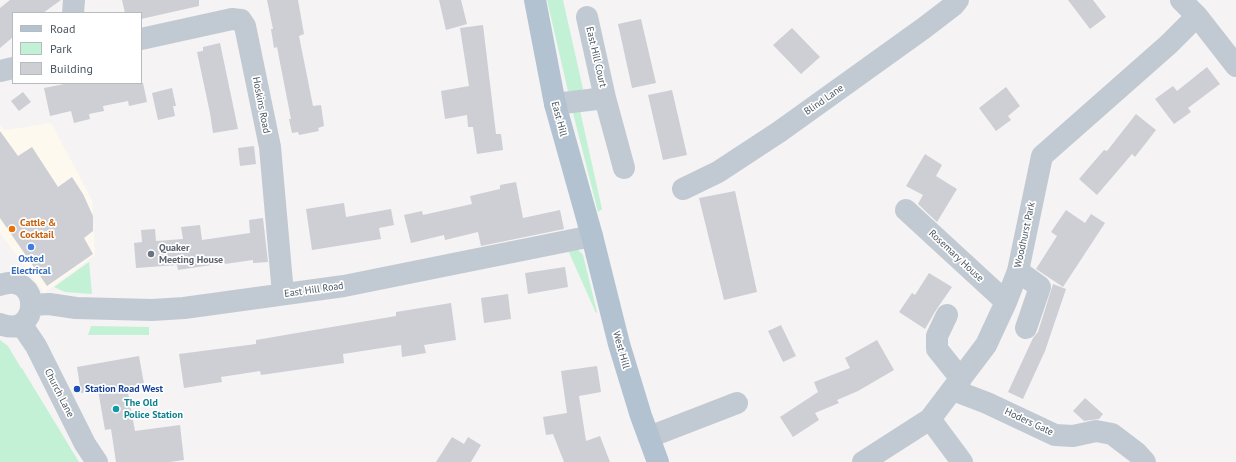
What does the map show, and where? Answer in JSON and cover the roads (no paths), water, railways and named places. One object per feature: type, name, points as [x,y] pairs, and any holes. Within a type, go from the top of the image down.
[{"type":"main road","name":"East Hill","points":[[535,0],[555,104],[592,236]]},
{"type":"main road","name":"West Hill","points":[[592,236],[619,344],[658,462]]},
{"type":"street","points":[[73,12],[74,0]]},
{"type":"street","name":"Blind Lane","points":[[683,189],[718,172],[779,132],[924,28],[954,5],[958,0]]},
{"type":"street","points":[[1181,0],[1197,16],[1236,66]]},
{"type":"street","name":"Woodhurst Park","points":[[863,462],[930,419],[986,345],[1006,302],[1018,271],[1042,156],[1169,44],[1197,16]]},
{"type":"street","name":"East Hill Court","points":[[587,17],[624,168]]},
{"type":"street","name":"Hoskins Road","points":[[142,39],[232,19],[241,20],[245,26],[270,147],[283,294]]},
{"type":"street","points":[[0,71],[12,68]]},
{"type":"street","name":"East Hill Court","points":[[555,104],[606,98]]},
{"type":"street","name":"Rosemary House","points":[[906,210],[1006,302]]},
{"type":"street","name":"East Hill Road","points":[[32,306],[48,304],[76,308],[152,310],[184,308],[344,286],[592,236]]},
{"type":"street","points":[[1018,271],[1040,287],[1026,328]]},
{"type":"street","points":[[2,280],[13,282],[25,288],[32,299],[31,313],[27,320],[10,324]]},
{"type":"street","points":[[947,315],[937,336],[937,349],[957,384]]},
{"type":"street","name":"Church Lane","points":[[10,324],[36,346],[85,444],[97,462]]},
{"type":"street","name":"Hoders Gate","points":[[957,384],[993,406],[1055,435],[1073,436],[1096,431],[1112,434],[1137,453],[1145,462]]},
{"type":"street","points":[[649,437],[737,403]]},
{"type":"street","points":[[930,419],[962,462]]},
{"type":"place","name":"Cattle & Cocktail","points":[[12,229]]},
{"type":"place","name":"Oxted Electrical","points":[[31,247]]},
{"type":"place","name":"Quaker Meeting House","points":[[151,254]]},
{"type":"place","name":"Station Road West","points":[[77,389]]},
{"type":"place","name":"The Old Police Station","points":[[116,409]]}]
